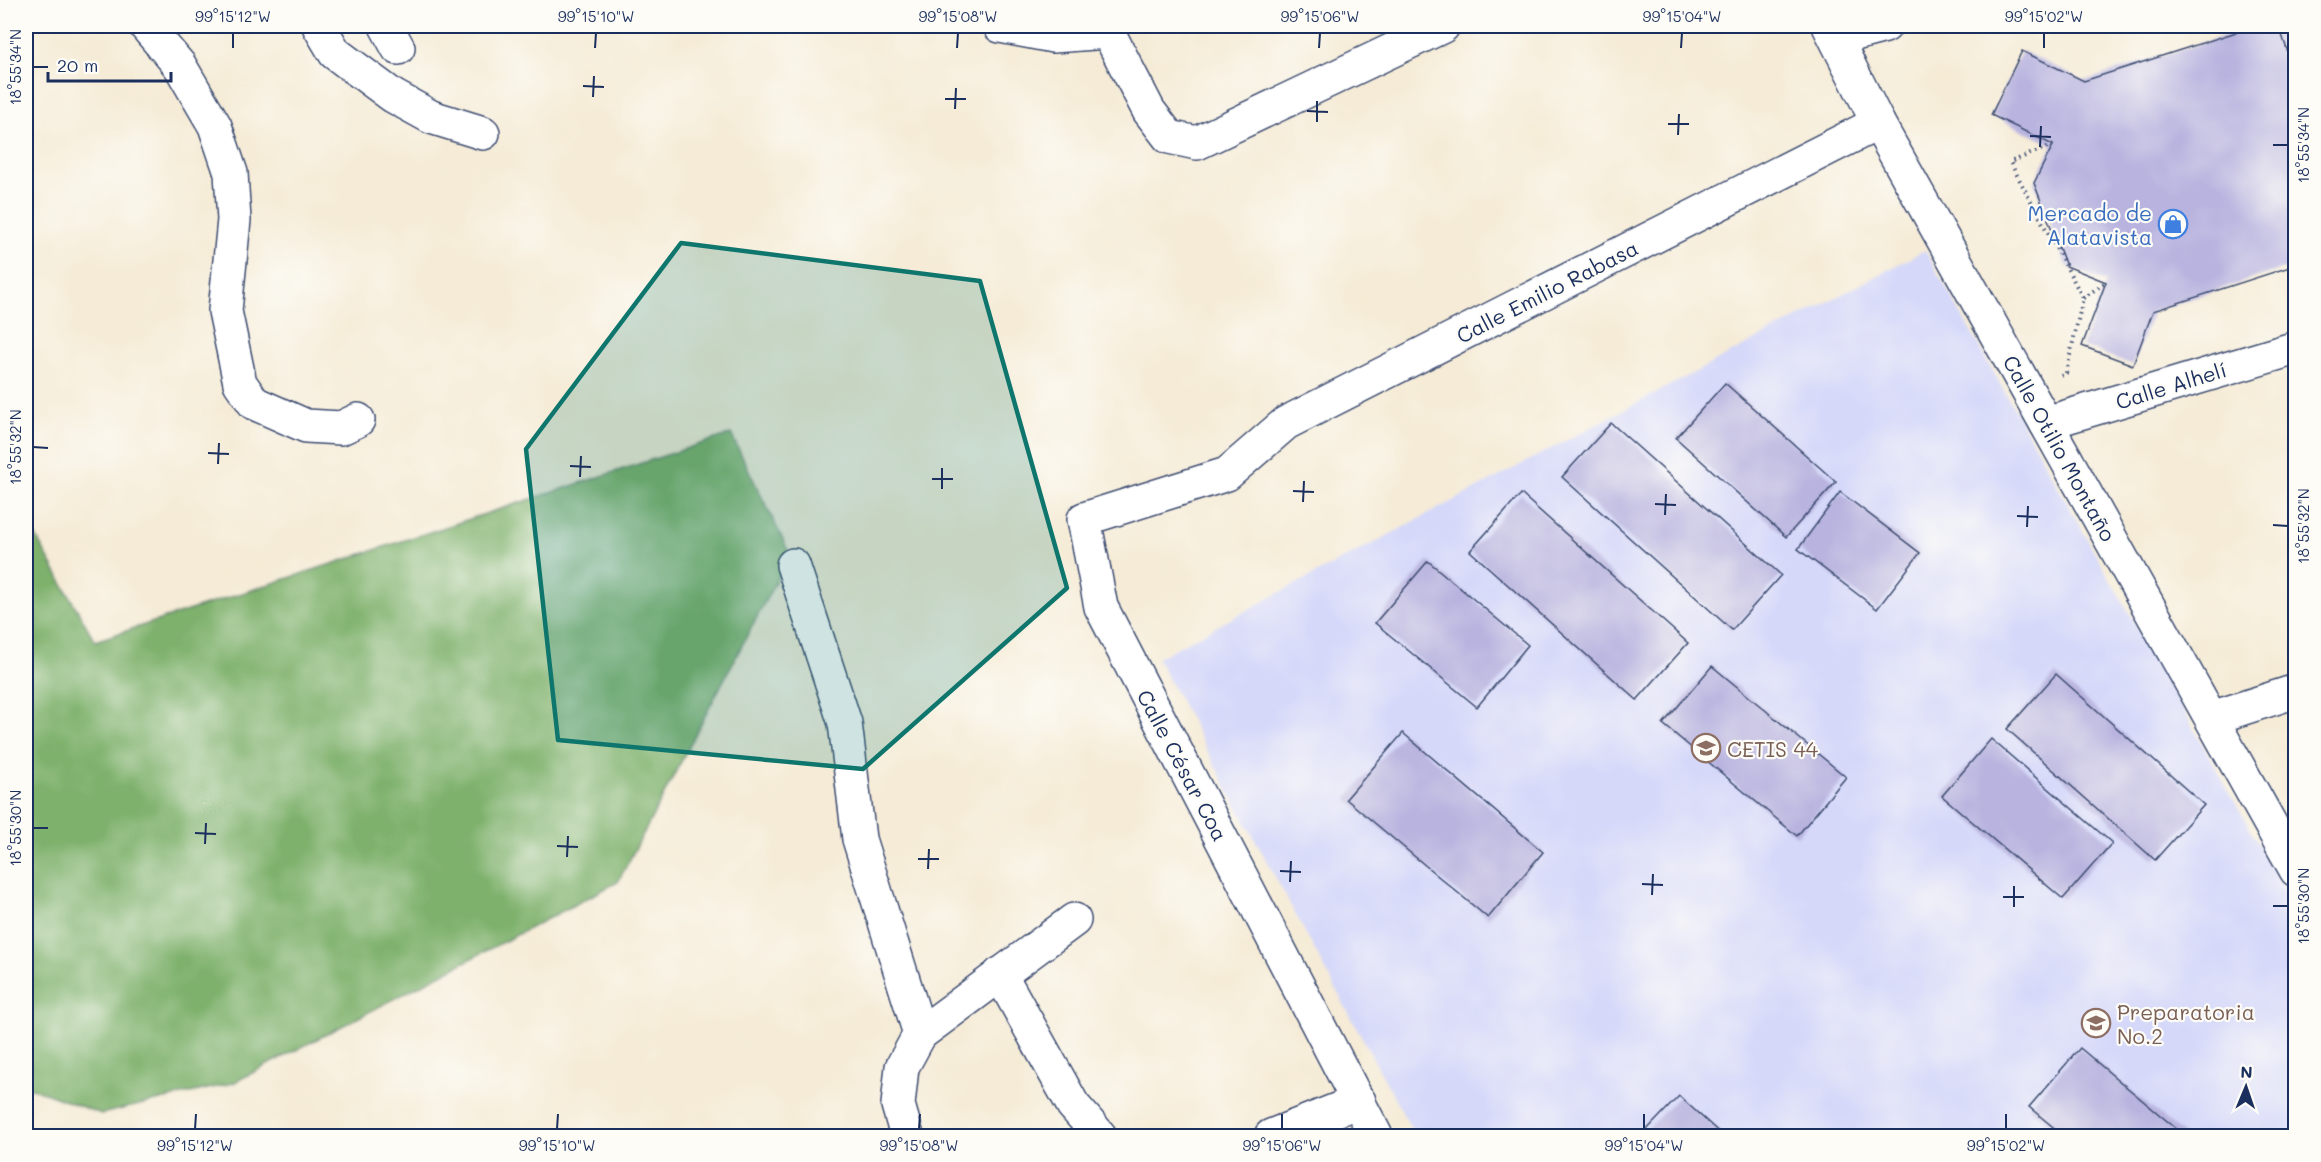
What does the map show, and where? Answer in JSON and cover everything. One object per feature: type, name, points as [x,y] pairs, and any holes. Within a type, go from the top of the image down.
[{"type":"street","points":[[146,26],[180,66],[215,126],[231,173],[234,220],[225,311],[240,383],[254,403],[306,426],[341,428],[358,420]]},
{"type":"street","points":[[319,26],[335,53],[393,96],[431,117],[483,133]]},
{"type":"street","points":[[386,26],[398,48],[409,26]]},
{"type":"street","points":[[999,26],[1053,36],[1106,29],[1149,111],[1169,136],[1197,143],[1443,26]]},
{"type":"street","points":[[1832,32],[1885,26]]},
{"type":"street","name":"Calle Otilio Montaño","points":[[1832,32],[1878,123],[2212,717],[2295,870]]},
{"type":"street","name":"Calle Emilio Rabasa","points":[[1227,474],[1286,423],[1878,123]]},
{"type":"street","name":"Calle Alhelí","points":[[2039,411],[2295,348]]},
{"type":"street","name":"Calle César Coa","points":[[1227,474],[1084,519],[1101,608],[1376,1137]]},
{"type":"street","points":[[793,565],[845,723],[859,839],[920,1034]]},
{"type":"street","points":[[2212,717],[2295,691]]},
{"type":"street","points":[[907,1137],[898,1105],[902,1067],[920,1034],[1074,920]]},
{"type":"street","points":[[1000,974],[1073,1105],[1100,1137]]},
{"type":"street","points":[[1270,1137],[1359,1101]]},
{"type":"path","points":[[2053,146],[2010,162],[2084,298]]},
{"type":"path","points":[[2039,411],[2066,373],[2084,298],[2106,282]]},
{"type":"highlighted area","points":[[681,243],[980,281],[1067,588],[863,769],[558,740],[526,449]]},
{"type":"shaded area","name":"CETIS 44","points":[[1925,250],[2295,909],[2295,1136],[1415,1136],[1157,658]]},
{"type":"green space","points":[[731,434],[790,554],[618,882],[233,1083],[101,1114],[26,1086],[26,519],[95,641]]},
{"type":"building","name":"Mercado de Alatavista","points":[[2255,26],[2279,26],[2296,76],[2296,265],[2153,311],[2133,365],[2082,346],[2106,282],[2066,266],[2034,183],[2053,145],[1991,115],[2022,51],[2084,81]]},
{"type":"building","points":[[1725,383],[1836,482],[1786,537],[1676,438]]},
{"type":"building","points":[[1611,423],[1781,575],[1732,630],[1562,477]]},
{"type":"building","points":[[1840,492],[1920,553],[1877,609],[1798,549]]},
{"type":"building","points":[[1521,494],[1688,643],[1637,700],[1470,551]]},
{"type":"building","points":[[1428,561],[1528,645],[1477,707],[1375,623]]},
{"type":"building","points":[[1712,666],[1846,777],[1797,836],[1663,724]]},
{"type":"building","points":[[2056,674],[2204,805],[2155,860],[2007,729]]},
{"type":"building","points":[[1403,733],[1543,852],[1488,918],[1346,799]]},
{"type":"building","points":[[1991,739],[2112,843],[2063,899],[1942,796]]},
{"type":"building","points":[[2080,1048],[2185,1136],[2064,1136],[2029,1107]]},
{"type":"building","points":[[1679,1096],[1723,1136],[1641,1136]]},
{"type":"place","name":"Mercado de Alatavista","points":[[2173,224]]},
{"type":"place","name":"CETIS 44","points":[[1706,748]]},
{"type":"place","name":"Preparatoria No.2","points":[[2096,1023]]}]
